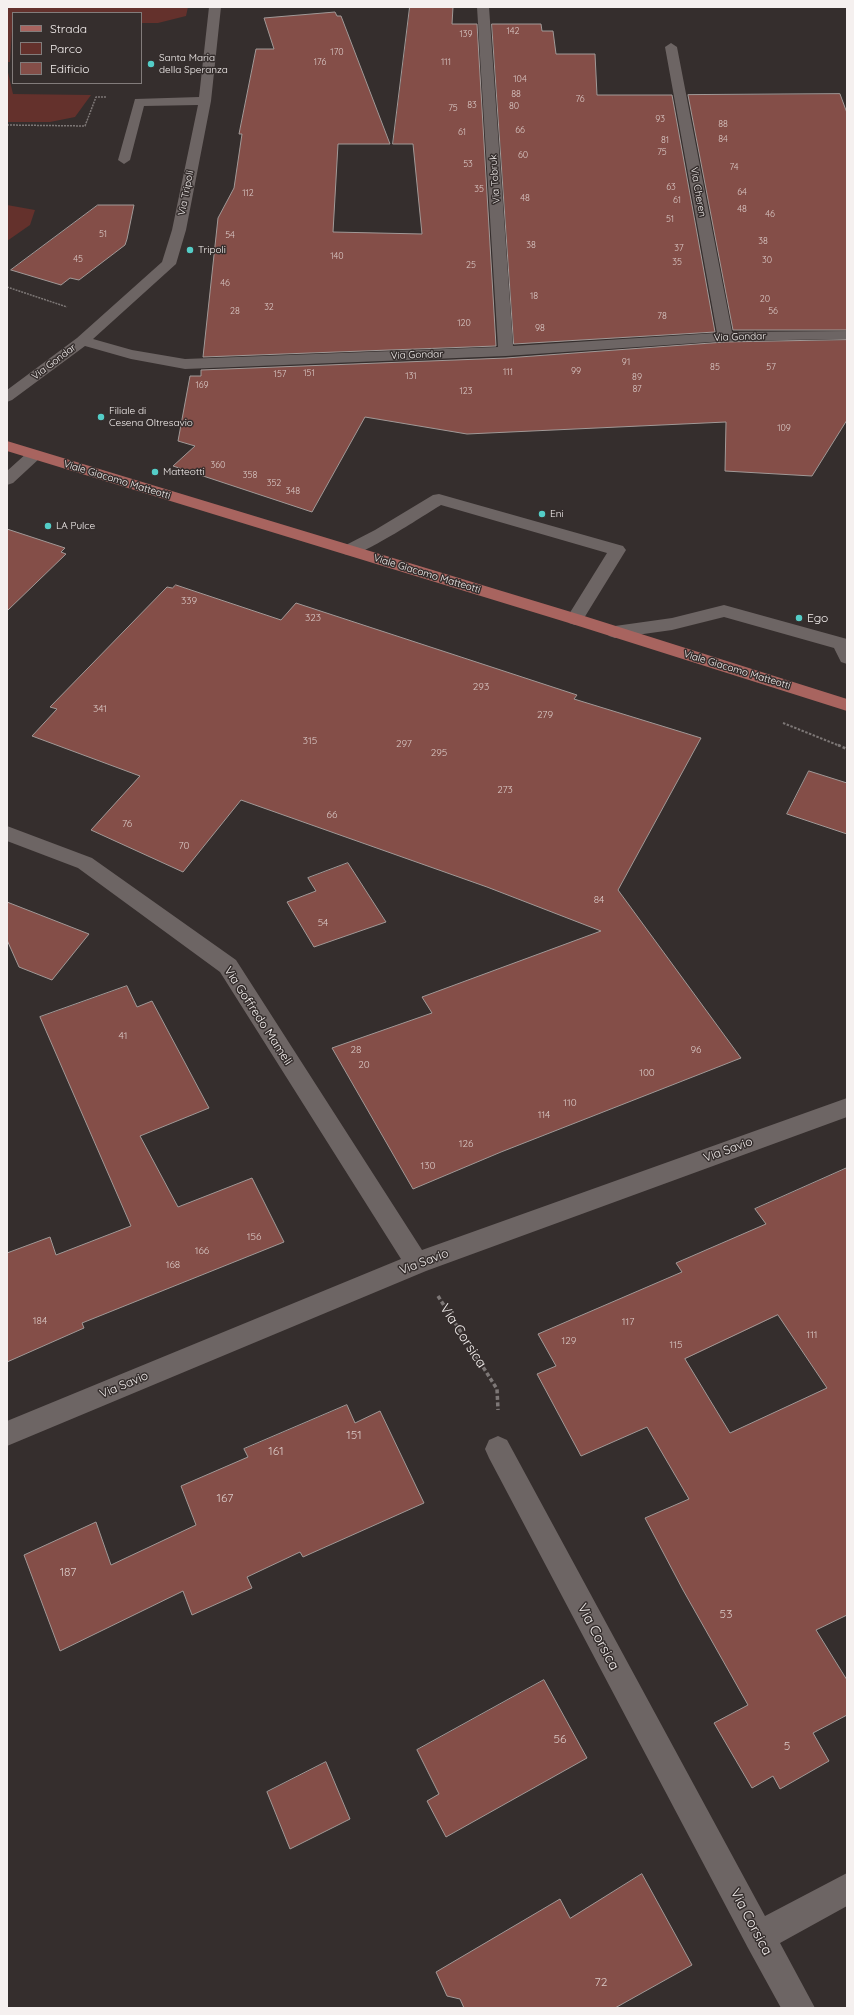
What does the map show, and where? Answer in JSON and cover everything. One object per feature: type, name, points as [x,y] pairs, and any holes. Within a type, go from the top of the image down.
[{"type":"main road","name":"Viale Giacomo Matteotti","points":[[7,446],[575,619],[847,705]]},
{"type":"street","name":"Via Tripoli","points":[[82,341],[169,264],[179,230],[205,101],[215,7]]},
{"type":"street","name":"Via Tobruk","points":[[483,7],[506,351]]},
{"type":"street","name":"Via Cheren","points":[[671,47],[725,337]]},
{"type":"street","points":[[124,160],[139,102],[205,101]]},
{"type":"street","name":"Via Gondar","points":[[7,397],[82,341],[131,354],[185,364],[506,351],[725,337],[847,335]]},
{"type":"street","points":[[7,480],[34,455]]},
{"type":"street","points":[[350,550],[382,534],[439,499],[617,550],[575,619]]},
{"type":"street","points":[[615,632],[672,624],[724,611],[842,644],[847,658]]},
{"type":"street","name":"Via Goffredo Mameli","points":[[7,832],[85,863],[228,966],[417,1263]]},
{"type":"street","name":"Via Savio","points":[[7,1434],[417,1263],[844,1113]]},
{"type":"street","name":"Via Corsica","points":[[498,1449],[759,1937],[799,2008]]},
{"type":"street","points":[[759,1937],[847,1889]]},
{"type":"path","points":[[7,125],[85,126],[96,97],[123,96],[139,102]]},
{"type":"path","points":[[7,287],[105,321]]},
{"type":"path","name":"Via Corsica","points":[[417,1263],[497,1389],[498,1449]]},
{"type":"green space","points":[[7,7],[188,7],[186,16],[158,23],[142,23],[142,12],[12,12],[10,62],[7,62]]},
{"type":"green space","points":[[7,68],[13,94],[91,95],[75,117],[50,122],[7,122]]},
{"type":"green space","points":[[7,205],[35,210],[30,225],[7,241]]},
{"type":"building","points":[[410,7],[453,7],[452,24],[477,24],[496,346],[203,357],[218,218],[234,188],[242,134],[239,134],[256,49],[274,49],[264,18],[335,12],[337,16],[341,16],[390,144],[338,144],[333,232],[422,234],[413,144],[393,144]]},
{"type":"building","points":[[492,24],[541,24],[542,31],[553,31],[556,54],[595,54],[597,95],[672,95],[715,332],[514,344]]},
{"type":"building","points":[[840,94],[847,113],[847,330],[733,330],[688,95]]},
{"type":"building","points":[[98,205],[134,205],[127,239],[125,245],[79,280],[70,278],[61,285],[11,270]]},
{"type":"building","points":[[847,340],[847,420],[812,476],[725,471],[726,422],[467,434],[365,417],[312,512],[173,466],[195,446],[178,441],[190,376],[201,376],[201,370],[506,358],[725,342]]},
{"type":"building","points":[[7,529],[65,548],[61,552],[66,554],[7,611]]},
{"type":"building","points":[[176,585],[281,620],[296,603],[577,695],[574,699],[701,738],[618,890],[741,1058],[501,1152],[413,1189],[332,1048],[432,1013],[422,997],[601,931],[487,887],[241,800],[183,872],[91,830],[140,776],[32,736],[57,709],[50,707],[167,587],[172,588]]},
{"type":"building","points":[[809,771],[847,783],[847,834],[787,814]]},
{"type":"building","points":[[348,863],[386,922],[314,947],[287,902],[316,891],[308,878]]},
{"type":"building","points":[[7,902],[89,934],[52,980],[19,967],[7,940]]},
{"type":"building","points":[[127,986],[137,1007],[152,1001],[209,1108],[140,1136],[178,1207],[252,1178],[284,1242],[82,1323],[84,1328],[7,1362],[7,1253],[50,1237],[56,1255],[131,1226],[40,1017]]},
{"type":"building","points":[[847,1168],[847,1615],[816,1630],[847,1680],[847,1715],[813,1733],[829,1761],[780,1789],[773,1776],[752,1788],[714,1723],[748,1705],[683,1590],[645,1518],[689,1499],[647,1427],[581,1456],[537,1374],[556,1366],[538,1334],[682,1272],[676,1263],[766,1224],[755,1209]],"holes":[[[778,1315],[827,1388],[730,1433],[685,1359]]]},
{"type":"building","points":[[347,1405],[355,1423],[380,1411],[424,1503],[303,1557],[300,1552],[247,1577],[252,1588],[192,1615],[183,1591],[60,1651],[24,1555],[96,1522],[111,1565],[196,1525],[181,1486],[248,1457],[244,1449]]},
{"type":"building","points":[[544,1680],[587,1758],[446,1837],[427,1801],[439,1794],[417,1750]]},
{"type":"building","points":[[326,1762],[350,1819],[290,1849],[267,1792]]},
{"type":"building","points":[[642,1874],[692,1965],[615,2008],[464,2008],[460,1999],[447,1996],[436,1972],[560,1899],[570,1918]]},
{"type":"place","name":"Santa Maria della Speranza","points":[[151,64]]},
{"type":"place","name":"Tripoli","points":[[190,250]]},
{"type":"place","name":"Filiale di Cesena Oltresavio","points":[[101,417]]},
{"type":"place","name":"Matteotti","points":[[155,472]]},
{"type":"place","name":"Eni","points":[[542,514]]},
{"type":"place","name":"LA Pulce","points":[[48,526]]},
{"type":"place","name":"Ego","points":[[799,618]]}]
